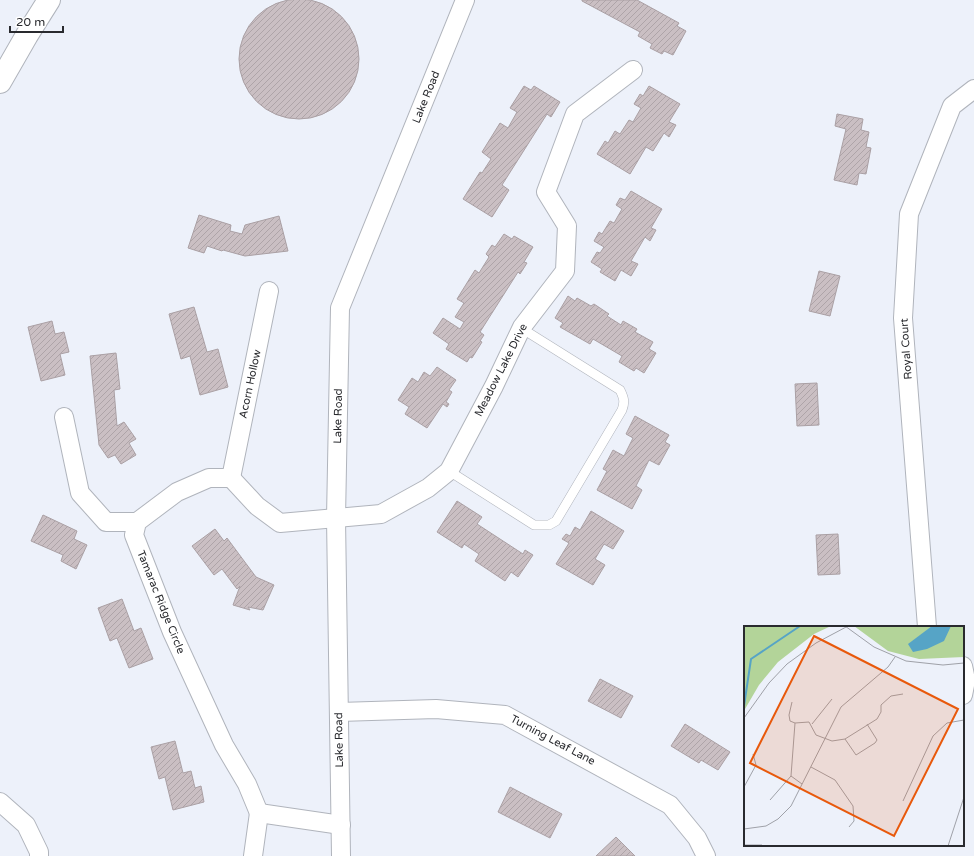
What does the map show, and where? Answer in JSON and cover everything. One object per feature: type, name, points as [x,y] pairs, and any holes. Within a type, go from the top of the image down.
[{"type":"main road","points":[[0,82],[27,34],[49,0]]},
{"type":"street","name":"Lake Road","points":[[341,856],[336,518],[340,308],[465,0]]},
{"type":"street","name":"Meadow Lake Drive","points":[[336,518],[381,514],[428,488],[449,470],[494,386],[521,328],[565,271],[567,226],[546,192],[575,114],[633,70]]},
{"type":"street","name":"Royal Court","points":[[927,626],[903,318],[909,214],[952,106],[974,90]]},
{"type":"street","name":"Acorn Hollow","points":[[231,478],[269,291]]},
{"type":"street","points":[[64,417],[80,492],[106,522],[137,522],[177,492],[209,478],[231,478],[257,506],[280,523],[336,518]]},
{"type":"street","name":"Tamarac Ridge Circle","points":[[137,522],[134,535],[172,632],[224,745],[247,784],[259,813]]},
{"type":"street","points":[[964,671],[966,680],[964,690]]},
{"type":"street","name":"Turning Leaf Lane","points":[[339,712],[436,709],[505,715],[670,805],[697,838],[706,856]]},
{"type":"street","points":[[0,802],[26,825],[39,852],[39,856]]},
{"type":"street","points":[[253,856],[259,813],[341,825]]},
{"type":"lane","points":[[449,470],[534,525],[549,525],[556,521],[622,410],[625,403],[624,397],[620,390],[521,328]]},
{"type":"building","points":[[299,-1],[322,3],[342,16],[355,36],[359,59],[355,82],[342,102],[322,115],[299,119],[276,115],[256,102],[243,82],[239,59],[243,36],[256,16],[276,3]]},
{"type":"building","points":[[582,0],[637,0],[679,23],[677,26],[686,31],[673,55],[664,51],[662,54],[650,48],[652,44],[638,36],[640,32]]},
{"type":"building","points":[[524,86],[531,90],[534,86],[560,102],[551,117],[547,114],[502,185],[509,190],[492,217],[463,199],[480,172],[482,173],[491,159],[482,152],[500,123],[508,128],[517,112],[510,108]]},
{"type":"building","points":[[649,86],[680,104],[669,122],[676,125],[669,137],[664,133],[653,151],[646,147],[630,174],[597,154],[605,141],[608,143],[615,131],[620,134],[629,120],[633,122],[641,108],[634,104],[640,94],[643,96]]},
{"type":"building","points":[[837,114],[863,119],[861,130],[869,132],[866,147],[871,148],[866,174],[859,173],[857,185],[834,180],[846,129],[835,126]]},
{"type":"building","points":[[631,191],[662,209],[651,228],[656,230],[650,241],[645,237],[631,261],[638,264],[631,276],[621,270],[615,281],[600,272],[602,269],[591,262],[597,252],[600,253],[604,247],[594,241],[599,232],[602,234],[610,221],[614,223],[622,209],[616,205],[620,198],[625,200]]},
{"type":"building","points":[[199,215],[231,225],[230,231],[242,234],[245,225],[279,216],[288,251],[245,256],[207,246],[204,253],[188,248]]},
{"type":"building","points":[[504,234],[512,239],[514,236],[533,247],[524,262],[527,263],[520,274],[518,272],[480,332],[484,335],[480,341],[482,342],[472,358],[470,357],[467,362],[446,349],[449,344],[433,333],[443,318],[460,329],[464,322],[455,317],[464,303],[457,299],[475,270],[479,273],[489,257],[486,254],[492,245],[495,247]]},
{"type":"building","points":[[819,271],[840,276],[830,316],[809,311]]},
{"type":"building","points":[[568,296],[575,301],[577,298],[591,306],[594,304],[609,314],[607,316],[621,325],[623,321],[637,329],[635,332],[653,342],[649,349],[656,353],[644,373],[636,368],[634,371],[619,362],[622,356],[593,339],[590,344],[560,327],[563,323],[555,318]]},
{"type":"building","points":[[194,307],[207,352],[218,349],[228,387],[200,395],[190,356],[181,359],[169,314]]},
{"type":"building","points":[[52,321],[55,334],[64,332],[69,352],[60,354],[65,375],[41,381],[28,327]]},
{"type":"building","points":[[116,353],[120,389],[114,390],[117,426],[124,422],[136,439],[129,443],[136,455],[121,464],[115,455],[108,458],[99,445],[90,356]]},
{"type":"building","points":[[437,367],[456,380],[449,390],[452,392],[446,402],[449,404],[447,407],[443,404],[427,428],[405,414],[409,407],[398,400],[412,378],[418,382],[424,372],[430,376]]},
{"type":"building","points":[[817,383],[819,425],[797,426],[795,384]]},
{"type":"building","points":[[635,416],[669,435],[665,442],[670,445],[659,465],[649,460],[636,486],[642,490],[632,509],[597,490],[607,471],[603,469],[613,450],[624,456],[633,438],[626,434]]},
{"type":"building","points":[[457,501],[482,517],[477,524],[523,554],[525,550],[533,555],[518,577],[511,572],[505,581],[475,561],[479,554],[464,544],[462,548],[437,532]]},
{"type":"building","points":[[591,511],[624,531],[613,549],[604,544],[595,559],[605,565],[593,585],[556,564],[569,543],[562,539],[566,534],[570,536],[575,527],[580,530]]},
{"type":"building","points":[[43,515],[77,531],[74,539],[87,545],[76,569],[61,561],[63,555],[31,541]]},
{"type":"building","points":[[215,529],[224,541],[227,538],[256,577],[274,585],[263,610],[248,607],[250,610],[233,605],[240,586],[237,589],[222,569],[214,575],[192,546]]},
{"type":"building","points":[[838,534],[840,574],[818,575],[816,535]]},
{"type":"building","points":[[122,599],[134,631],[141,628],[153,659],[129,668],[117,638],[110,641],[98,608]]},
{"type":"building","points":[[600,679],[633,696],[621,718],[588,701]]},
{"type":"building","points":[[685,724],[730,752],[718,770],[701,760],[699,763],[671,746]]},
{"type":"building","points":[[175,741],[183,773],[191,771],[195,788],[201,786],[204,802],[173,810],[165,777],[159,779],[151,747]]},
{"type":"building","points":[[510,787],[562,814],[550,838],[498,812]]},
{"type":"building","points":[[616,837],[635,856],[596,856]]}]
